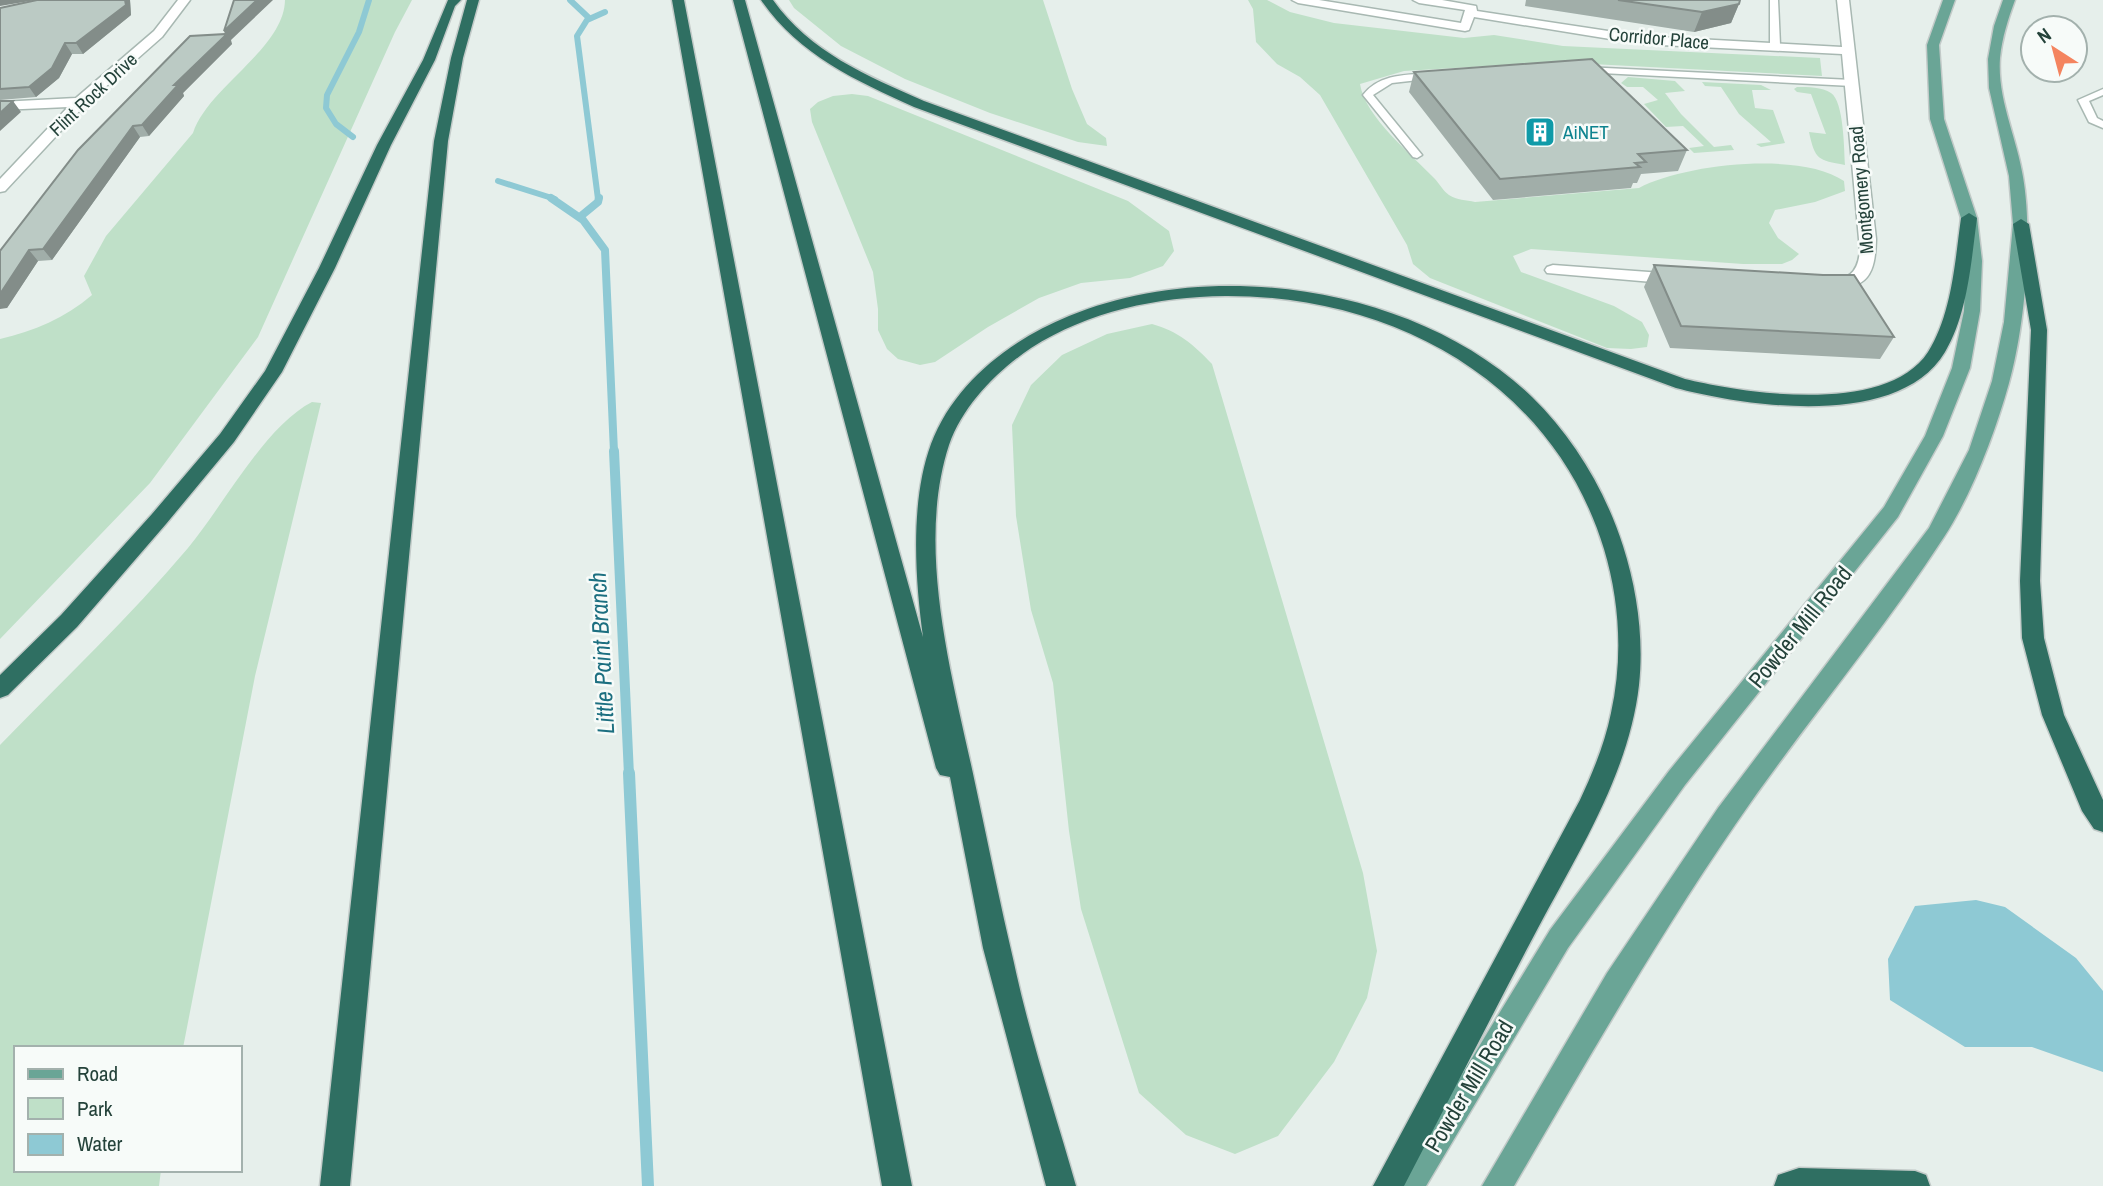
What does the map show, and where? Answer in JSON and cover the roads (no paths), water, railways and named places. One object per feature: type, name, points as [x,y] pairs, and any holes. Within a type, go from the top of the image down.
[{"type":"highway","points":[[0,689],[69,621],[159,519],[227,438],[272,372],[327,268],[384,145],[429,60],[450,4],[455,0]]},
{"type":"highway","points":[[335,1186],[440,154],[457,58],[474,0]]},
{"type":"highway","points":[[678,0],[897,1186]]},
{"type":"highway","points":[[739,0],[1061,1186]]},
{"type":"highway","points":[[766,0],[793,31],[813,48],[844,69],[919,104],[1611,361],[1691,387],[1800,401],[1860,397],[1898,384],[1927,366],[1942,340],[1960,285],[1969,218]]},
{"type":"highway","points":[[2021,224],[2039,330],[2030,581],[2033,638],[2053,715],[2091,803],[2103,821]]},
{"type":"highway","points":[[1000,960],[930,614],[924,541],[930,491],[942,441],[969,394],[1011,353],[1061,323],[1117,304],[1179,293],[1237,291],[1302,296],[1364,311],[1422,334],[1476,362],[1524,400],[1564,445],[1600,505],[1622,578],[1630,638],[1629,679],[1623,717],[1592,802],[1388,1186]]},
{"type":"highway","points":[[1788,1186],[1799,1183],[1915,1186]]},
{"type":"main road","name":"Powder Mill Road","points":[[1409,1186],[1559,939],[1677,778],[1891,512],[1934,436],[1961,368],[1972,311],[1974,261],[1969,218],[1937,119],[1933,45],[1949,0]]},
{"type":"main road","points":[[1497,1186],[1617,982],[1727,816],[1937,532],[1978,450],[2001,382],[2012,322],[2021,224],[2016,176],[1995,88],[1994,59],[2000,26],[2010,0]]},
{"type":"street","name":"Flint Rock Drive","points":[[0,188],[80,102],[158,34],[184,0]]},
{"type":"street","points":[[1298,0],[1465,27],[1470,13]]},
{"type":"street","name":"Corridor Place","points":[[1419,0],[1472,8],[1470,13],[1641,40],[1775,45],[1848,51]]},
{"type":"street","name":"Montgomery Road","points":[[1811,289],[1848,285],[1862,276],[1868,262],[1868,239],[1843,0]]},
{"type":"street","points":[[0,106],[80,102]]},
{"type":"street","points":[[1553,270],[1688,280]]},
{"type":"lane","points":[[1774,0],[1775,45]]},
{"type":"lane","points":[[1573,69],[1852,83]]},
{"type":"lane","points":[[1417,155],[1368,95],[1373,87],[1386,81],[1441,76]]},
{"type":"lane","points":[[2103,92],[2083,100],[2093,120],[2103,125]]},
{"type":"water","points":[[1976,900],[2005,907],[2076,958],[2103,991],[2103,1072],[2032,1047],[1965,1047],[1890,1000],[1888,959],[1915,906]]},
{"type":"waterway","name":"Little Paint Branch","points":[[353,137],[336,124],[326,108],[327,95],[359,32],[369,0]]},
{"type":"waterway","points":[[570,0],[588,17]]},
{"type":"waterway","points":[[598,199],[577,36],[587,20],[605,12]]},
{"type":"waterway","name":"Little Paint Branch","points":[[498,181],[555,199]]},
{"type":"waterway","name":"Little Paint Branch","points":[[551,198],[583,220],[605,250],[614,452]]},
{"type":"waterway","points":[[581,216],[598,202],[599,198]]},
{"type":"waterway","name":"Little Paint Branch","points":[[614,451],[629,775]]},
{"type":"waterway","name":"Little Paint Branch","points":[[629,773],[648,1186]]},
{"type":"place","name":"AiNET","points":[[1540,132]]}]
